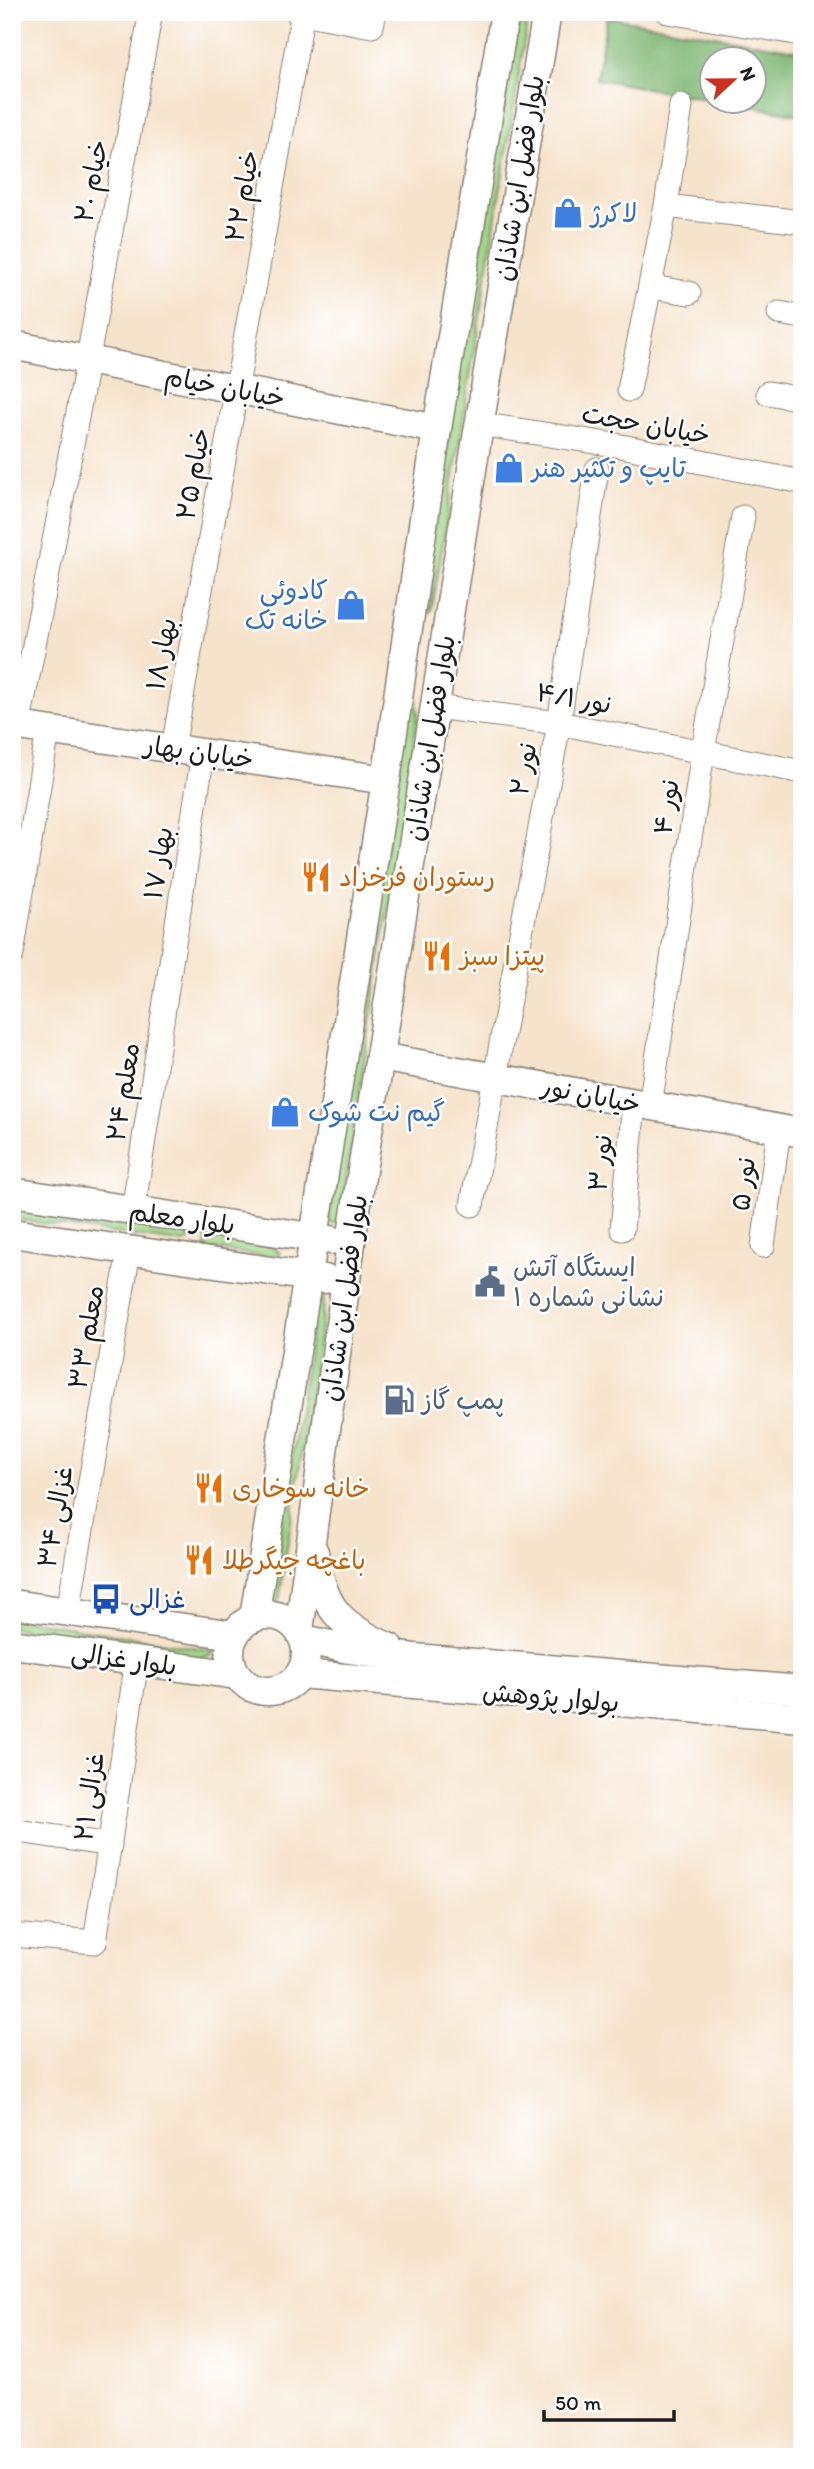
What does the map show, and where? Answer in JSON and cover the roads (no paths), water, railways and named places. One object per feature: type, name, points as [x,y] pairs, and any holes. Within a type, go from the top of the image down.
[{"type":"main road","name":"بلوار فضل ابن شاذان","points":[[244,1626],[314,1237],[386,780],[437,429],[505,12]]},
{"type":"main road","name":"بلوار فضل ابن شاذان","points":[[301,1635],[311,1528],[345,1282],[479,424],[547,12]]},
{"type":"main road","name":"خیابان خیام","points":[[12,345],[437,429]]},
{"type":"main road","points":[[408,626],[447,629]]},
{"type":"main road","name":"خیابان بهار","points":[[15,725],[386,780]]},
{"type":"main road","name":"خیابان نور","points":[[380,1058],[790,1131]]},
{"type":"main road","name":"بلوار معلم","points":[[12,1192],[351,1243]]},
{"type":"main road","points":[[192,1260],[201,1221]]},
{"type":"main road","name":"بلوار معلم","points":[[12,1233],[345,1282]]},
{"type":"main road","points":[[311,1528],[319,1581],[337,1616],[366,1637],[415,1658]]},
{"type":"main road","name":"بلوار غزالی","points":[[12,1604],[68,1612],[244,1626]]},
{"type":"main road","points":[[266,1615],[290,1622],[301,1635],[306,1651],[300,1674],[289,1685],[276,1690],[261,1691],[247,1686],[230,1662],[230,1651],[244,1626],[266,1615]]},
{"type":"main road","name":"بولوار پژوهش","points":[[301,1635],[349,1649],[415,1658],[802,1690]]},
{"type":"main road","name":"بلوار غزالی","points":[[12,1644],[237,1675]]},
{"type":"main road","name":"بولوار پژوهش","points":[[300,1674],[802,1718]]},
{"type":"street","name":"خیام ۲۰","points":[[15,725],[55,544],[86,359],[151,12]]},
{"type":"street","points":[[298,12],[373,26],[375,12]]},
{"type":"street","points":[[668,12],[802,34]]},
{"type":"street","name":"خیام ۲۲","points":[[237,389],[303,13]]},
{"type":"street","points":[[629,390],[666,206],[681,106]]},
{"type":"street","points":[[666,206],[802,222]]},
{"type":"street","points":[[651,287],[689,293]]},
{"type":"street","points":[[779,313],[802,317]]},
{"type":"street","name":"خیام ۲۵","points":[[205,568],[237,389]]},
{"type":"street","points":[[768,393],[802,399]]},
{"type":"street","name":"خیابان حجت","points":[[479,424],[600,443],[802,482]]},
{"type":"street","name":"نور ۲","points":[[472,1205],[559,723],[597,470]]},
{"type":"street","name":"نور ۴","points":[[642,1105],[743,517]]},
{"type":"street","name":"بهار ۱۸","points":[[173,748],[205,568]]},
{"type":"street","name":"نور ۴/۱","points":[[435,708],[559,723],[802,772]]},
{"type":"street","points":[[12,954],[48,730]]},
{"type":"street","name":"بهار ۱۷","points":[[169,982],[203,753]]},
{"type":"street","name":"معلم ۲۴","points":[[134,1211],[169,982]]},
{"type":"street","name":"نور ۳","points":[[622,1229],[642,1105]]},
{"type":"street","name":"نور ۵","points":[[763,1246],[790,1131]]},
{"type":"street","name":"معلم ۳۳","points":[[99,1432],[130,1251]]},
{"type":"street","name":"غزالی ۳۴","points":[[68,1612],[99,1432]]},
{"type":"street","name":"غزالی ۲۱","points":[[12,1934],[95,1942],[137,1660]]},
{"type":"street","points":[[12,1830],[110,1845]]},
{"type":"place","name":"لاکرژ","points":[[568,213]]},
{"type":"place","name":"تایپ و تکثیر هنر","points":[[509,468]]},
{"type":"place","name":"کادوئی خانه تک","points":[[351,605]]},
{"type":"place","name":"رستوران فرخزاد","points":[[316,877]]},
{"type":"place","name":"پیتزا سبز","points":[[437,956]]},
{"type":"place","name":"گیم نت شوک","points":[[285,1112]]},
{"type":"place","name":"ایستگاه آتش نشانی شماره ۱","points":[[490,1282]]},
{"type":"place","name":"پمپ گاز","points":[[399,1400]]},
{"type":"place","name":"خانه سوخاری","points":[[209,1488]]},
{"type":"place","name":"باغچه جیگرطلا","points":[[199,1560]]},
{"type":"place","name":"غزالی","points":[[106,1599]]}]
